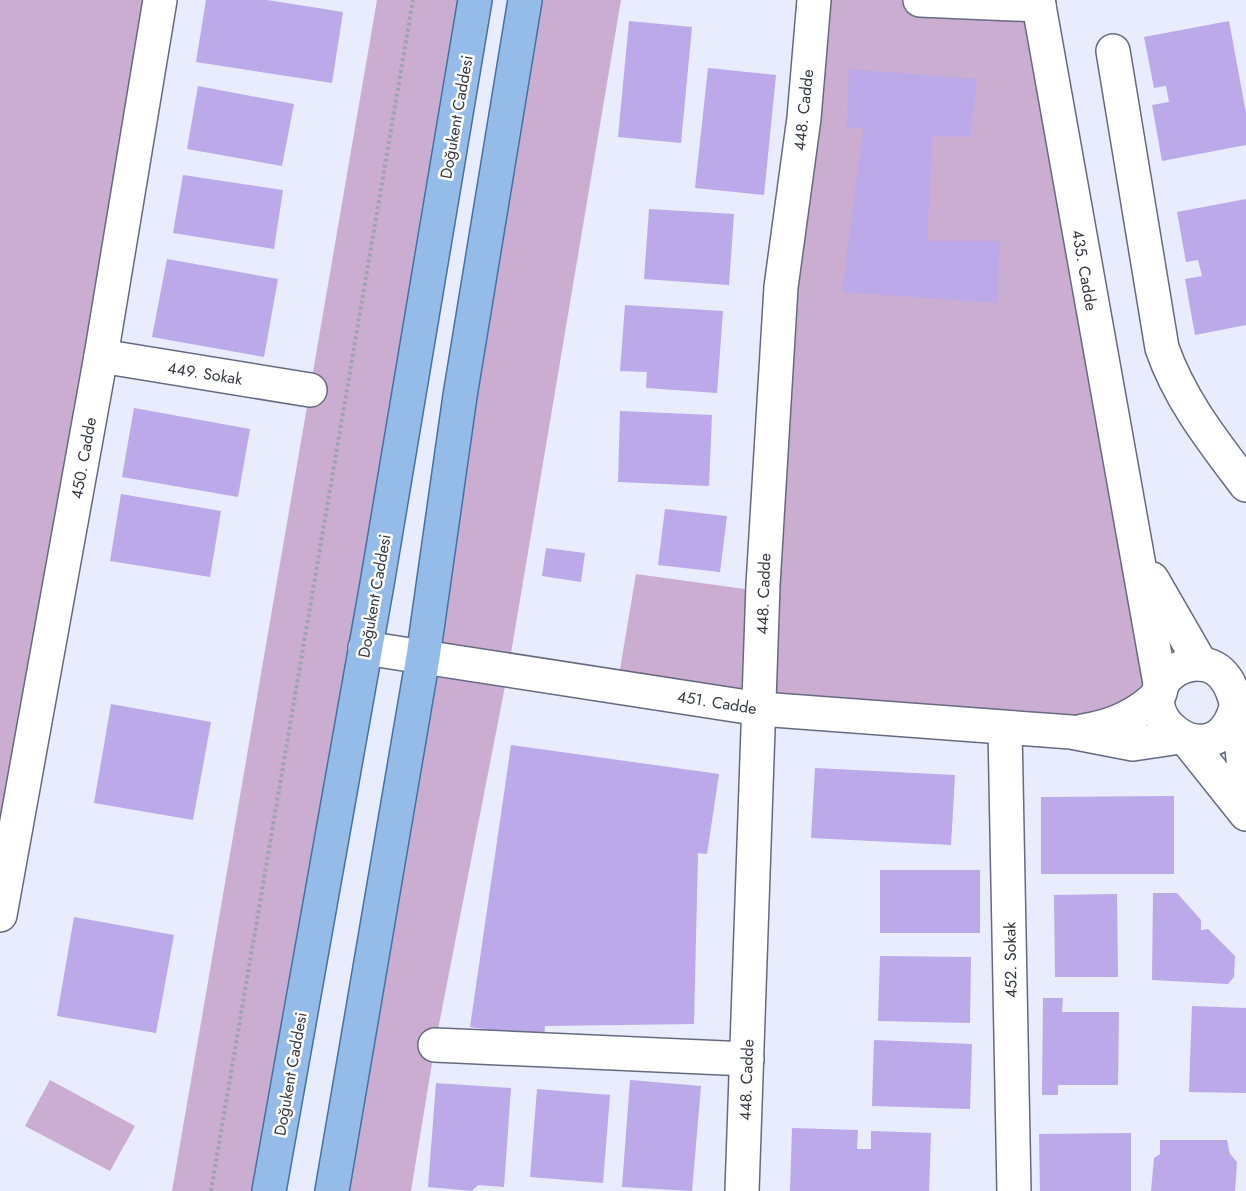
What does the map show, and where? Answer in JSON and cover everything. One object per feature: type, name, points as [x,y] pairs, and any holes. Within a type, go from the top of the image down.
[{"type":"main road","name":"Doğukent Caddesi","points":[[269,1191],[365,648],[475,0]]},
{"type":"main road","points":[[332,1191],[423,657],[460,396],[525,0]]},
{"type":"street","name":"450. Cadde","points":[[1,902],[101,356],[160,0]]},
{"type":"street","name":"448. Cadde","points":[[742,1191],[764,573],[781,287],[804,118],[814,0]]},
{"type":"street","points":[[920,0],[1039,3]]},
{"type":"street","name":"435. Cadde","points":[[1039,3],[1133,540]]},
{"type":"street","points":[[1113,51],[1162,348],[1171,376],[1188,407],[1246,485]]},
{"type":"street","name":"449. Sokak","points":[[101,356],[310,390]]},
{"type":"street","points":[[1133,540],[1168,611],[1205,665],[1225,675],[1231,683],[1239,701],[1246,779]]},
{"type":"street","points":[[1133,540],[1150,618],[1160,691],[1160,714],[1172,732],[1184,739],[1246,814]]},
{"type":"street","name":"451. Cadde","points":[[365,648],[760,709],[1071,732]]},
{"type":"street","points":[[1071,732],[1098,729],[1138,713],[1160,691],[1167,678],[1177,670],[1246,661]]},
{"type":"street","points":[[1071,732],[1132,744],[1184,739],[1206,741],[1215,737],[1229,725],[1239,701]]},
{"type":"street","name":"452. Sokak","points":[[1005,728],[1014,1191]]},
{"type":"street","points":[[435,1045],[747,1059]]},
{"type":"path","points":[[211,1191],[413,0]]},
{"type":"shaded area","points":[[0,0],[160,0],[0,897]]},
{"type":"shaded area","points":[[377,0],[475,0],[269,1191],[172,1191]]},
{"type":"shaded area","points":[[525,0],[621,0],[508,671],[435,1045],[411,1191],[332,1191]]},
{"type":"shaded area","points":[[814,0],[920,0],[1039,5],[1161,689],[1120,722],[617,687],[636,574],[759,591]]},
{"type":"shaded area","points":[[50,1080],[135,1126],[110,1171],[25,1126]]},
{"type":"building","points":[[206,0],[267,0],[343,12],[332,83],[196,62]]},
{"type":"building","points":[[629,21],[692,27],[681,143],[618,137]]},
{"type":"building","points":[[1229,21],[1246,113],[1246,145],[1162,161],[1152,105],[1169,102],[1166,86],[1154,88],[1144,37]]},
{"type":"building","points":[[708,68],[776,75],[764,195],[695,188]]},
{"type":"building","points":[[849,69],[977,79],[970,137],[933,136],[927,241],[1000,241],[997,303],[842,292],[863,128],[847,128]]},
{"type":"building","points":[[198,86],[294,104],[282,166],[187,149]]},
{"type":"building","points":[[183,175],[283,190],[274,249],[173,233]]},
{"type":"building","points":[[1246,199],[1246,325],[1195,335],[1185,279],[1202,276],[1198,260],[1186,262],[1177,212]]},
{"type":"building","points":[[649,209],[734,214],[729,285],[644,279]]},
{"type":"building","points":[[167,259],[278,279],[264,357],[152,337]]},
{"type":"building","points":[[625,305],[723,311],[717,393],[646,388],[647,372],[620,371]]},
{"type":"building","points":[[134,408],[250,429],[238,497],[122,477]]},
{"type":"building","points":[[620,411],[712,415],[709,486],[618,482]]},
{"type":"building","points":[[121,494],[221,511],[210,577],[110,561]]},
{"type":"building","points":[[665,509],[727,516],[720,572],[658,565]]},
{"type":"building","points":[[546,548],[585,553],[581,582],[542,576]]},
{"type":"building","points":[[111,704],[211,722],[193,820],[94,803]]},
{"type":"building","points":[[511,745],[719,774],[707,854],[698,853],[694,1024],[545,1026],[544,1037],[470,1027]]},
{"type":"building","points":[[815,768],[955,775],[951,845],[811,838]]},
{"type":"building","points":[[1174,796],[1174,874],[1041,874],[1041,797]]},
{"type":"building","points":[[880,870],[980,870],[980,933],[880,933]]},
{"type":"building","points":[[1153,893],[1177,893],[1201,920],[1201,930],[1208,929],[1235,956],[1234,977],[1228,984],[1152,980]]},
{"type":"building","points":[[1117,894],[1118,977],[1055,977],[1054,895]]},
{"type":"building","points":[[74,917],[174,935],[156,1033],[57,1016]]},
{"type":"building","points":[[880,956],[971,957],[970,1023],[878,1021]]},
{"type":"building","points":[[1043,998],[1063,998],[1062,1012],[1119,1012],[1118,1085],[1058,1085],[1058,1095],[1042,1095]]},
{"type":"building","points":[[1192,1006],[1246,1008],[1246,1093],[1189,1092]]},
{"type":"building","points":[[874,1040],[972,1044],[970,1109],[872,1106]]},
{"type":"building","points":[[630,1080],[701,1086],[692,1191],[622,1187]]},
{"type":"building","points":[[436,1083],[511,1088],[504,1187],[478,1185],[472,1191],[428,1187]]},
{"type":"building","points":[[537,1089],[610,1095],[603,1183],[530,1177]]},
{"type":"building","points":[[792,1128],[858,1130],[857,1149],[871,1149],[871,1131],[931,1133],[929,1191],[790,1191]]},
{"type":"building","points":[[1131,1133],[1131,1191],[1040,1191],[1039,1134]]},
{"type":"building","points":[[1160,1140],[1227,1140],[1230,1154],[1237,1162],[1235,1191],[1151,1191],[1154,1158],[1160,1154]]}]
